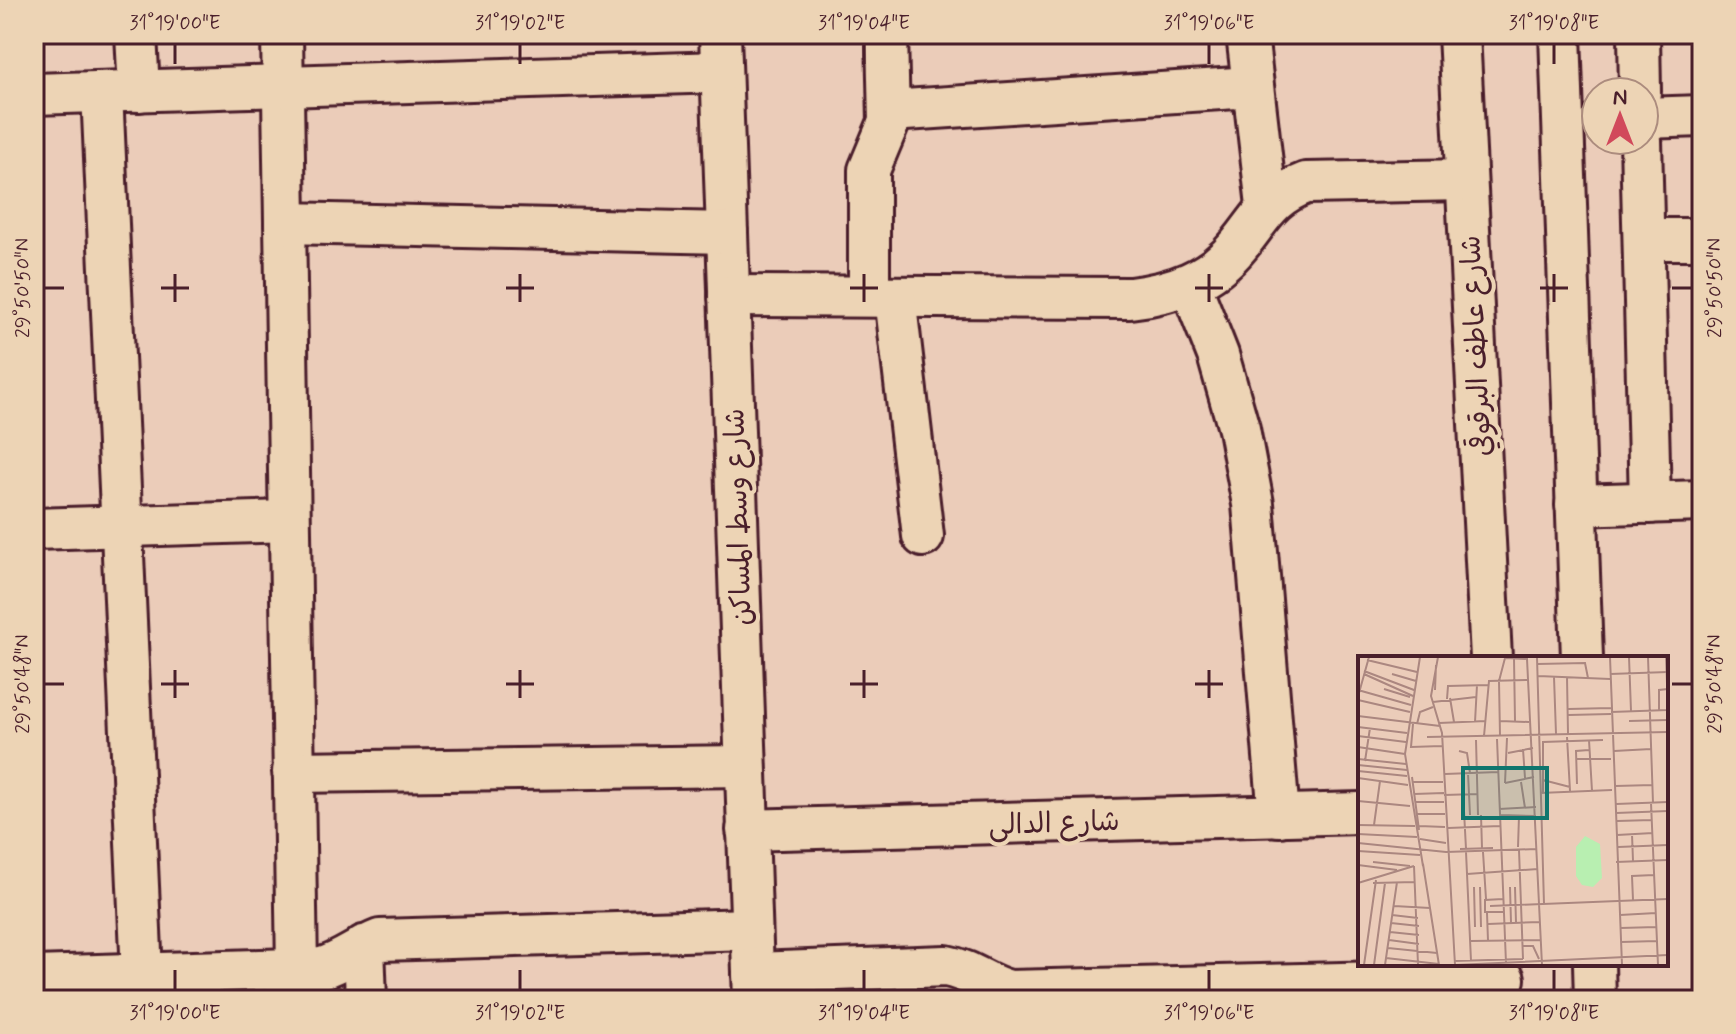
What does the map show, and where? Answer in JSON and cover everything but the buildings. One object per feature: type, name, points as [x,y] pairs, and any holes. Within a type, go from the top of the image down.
[{"type":"street","points":[[136,34],[121,91],[122,526],[142,974]]},
{"type":"street","points":[[282,34],[297,969]]},
{"type":"street","points":[[887,34],[890,111],[869,170],[882,297],[923,536]]},
{"type":"street","points":[[1247,34],[1267,206]]},
{"type":"street","name":"شارع عاطف البرقوقي","points":[[1459,34],[1491,656]]},
{"type":"street","points":[[1560,34],[1582,656]]},
{"type":"street","points":[[1639,34],[1640,76]]},
{"type":"street","points":[[34,94],[282,86],[720,53]]},
{"type":"street","name":"شارع وسط المساكن","points":[[720,53],[753,986]]},
{"type":"street","points":[[890,111],[1251,87]]},
{"type":"street","points":[[1660,117],[1702,116]]},
{"type":"street","points":[[1641,156],[1650,503]]},
{"type":"street","points":[[729,296],[1130,298],[1161,294],[1190,284],[1216,268],[1239,246],[1267,206],[1287,190],[1306,183],[1466,180]]},
{"type":"street","points":[[285,223],[727,233]]},
{"type":"street","points":[[1644,239],[1702,239]]},
{"type":"street","points":[[1190,284],[1218,355],[1239,429],[1253,504],[1279,816]]},
{"type":"street","points":[[1576,505],[1702,501]]},
{"type":"street","points":[[34,529],[289,521]]},
{"type":"street","points":[[293,772],[745,766]]},
{"type":"street","name":"شارع الدالى","points":[[747,830],[1358,813]]},
{"type":"street","points":[[34,977],[322,968],[339,963],[364,946],[380,940],[751,929]]},
{"type":"street","points":[[364,946],[366,1000]]},
{"type":"street","points":[[753,986],[946,966],[965,985],[1009,991],[1154,994],[1505,981]]},
{"type":"street","points":[[1594,966],[1595,1000]]}]
